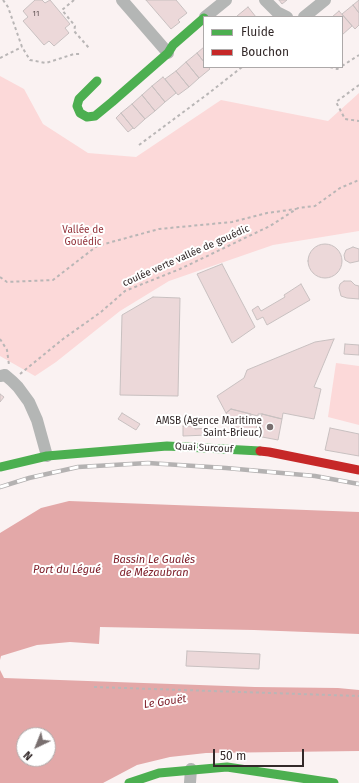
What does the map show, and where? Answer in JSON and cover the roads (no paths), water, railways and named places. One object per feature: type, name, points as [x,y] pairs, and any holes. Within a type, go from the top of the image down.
[{"type":"street","points":[[122,0],[168,53]]},
{"type":"street","points":[[207,16],[226,0]]},
{"type":"street","points":[[265,0],[277,12],[285,16]]},
{"type":"street","points":[[305,16],[325,0]]},
{"type":"street","points":[[97,80],[79,99],[77,106],[80,113],[87,117],[95,116],[112,102],[168,53],[173,45],[203,20]]},
{"type":"street","points":[[6,377],[18,387],[29,402],[37,420],[47,456]]},
{"type":"street","name":"Quai Surcouf","points":[[0,467],[47,456],[167,446],[269,452],[359,470]]},
{"type":"street","points":[[129,783],[159,773],[226,767],[318,782],[334,783]]},
{"type":"street","points":[[190,783],[191,769]]},
{"type":"water","name":"Port du Légué","points":[[69,501],[359,512],[359,634],[100,627],[99,644],[70,642],[37,645],[1,656],[0,660],[0,533],[41,508]]},
{"type":"water","name":"Le Gouët","points":[[0,670],[4,678],[255,687],[338,688],[359,690],[359,751],[206,753],[170,757],[137,765],[103,783],[0,783]]},
{"type":"railway","points":[[0,487],[29,478],[78,467],[148,463],[315,476],[359,484]]},
{"type":"place","name":"AMSB (Agence Maritime Saint-Brieuc)","points":[[270,427]]},
{"type":"park label","name":"Vallée de Gouédic","points":[[83,236]]},
{"type":"water label","name":"Bassin Le Gualès de Mézaubran","points":[[154,566]]}]
